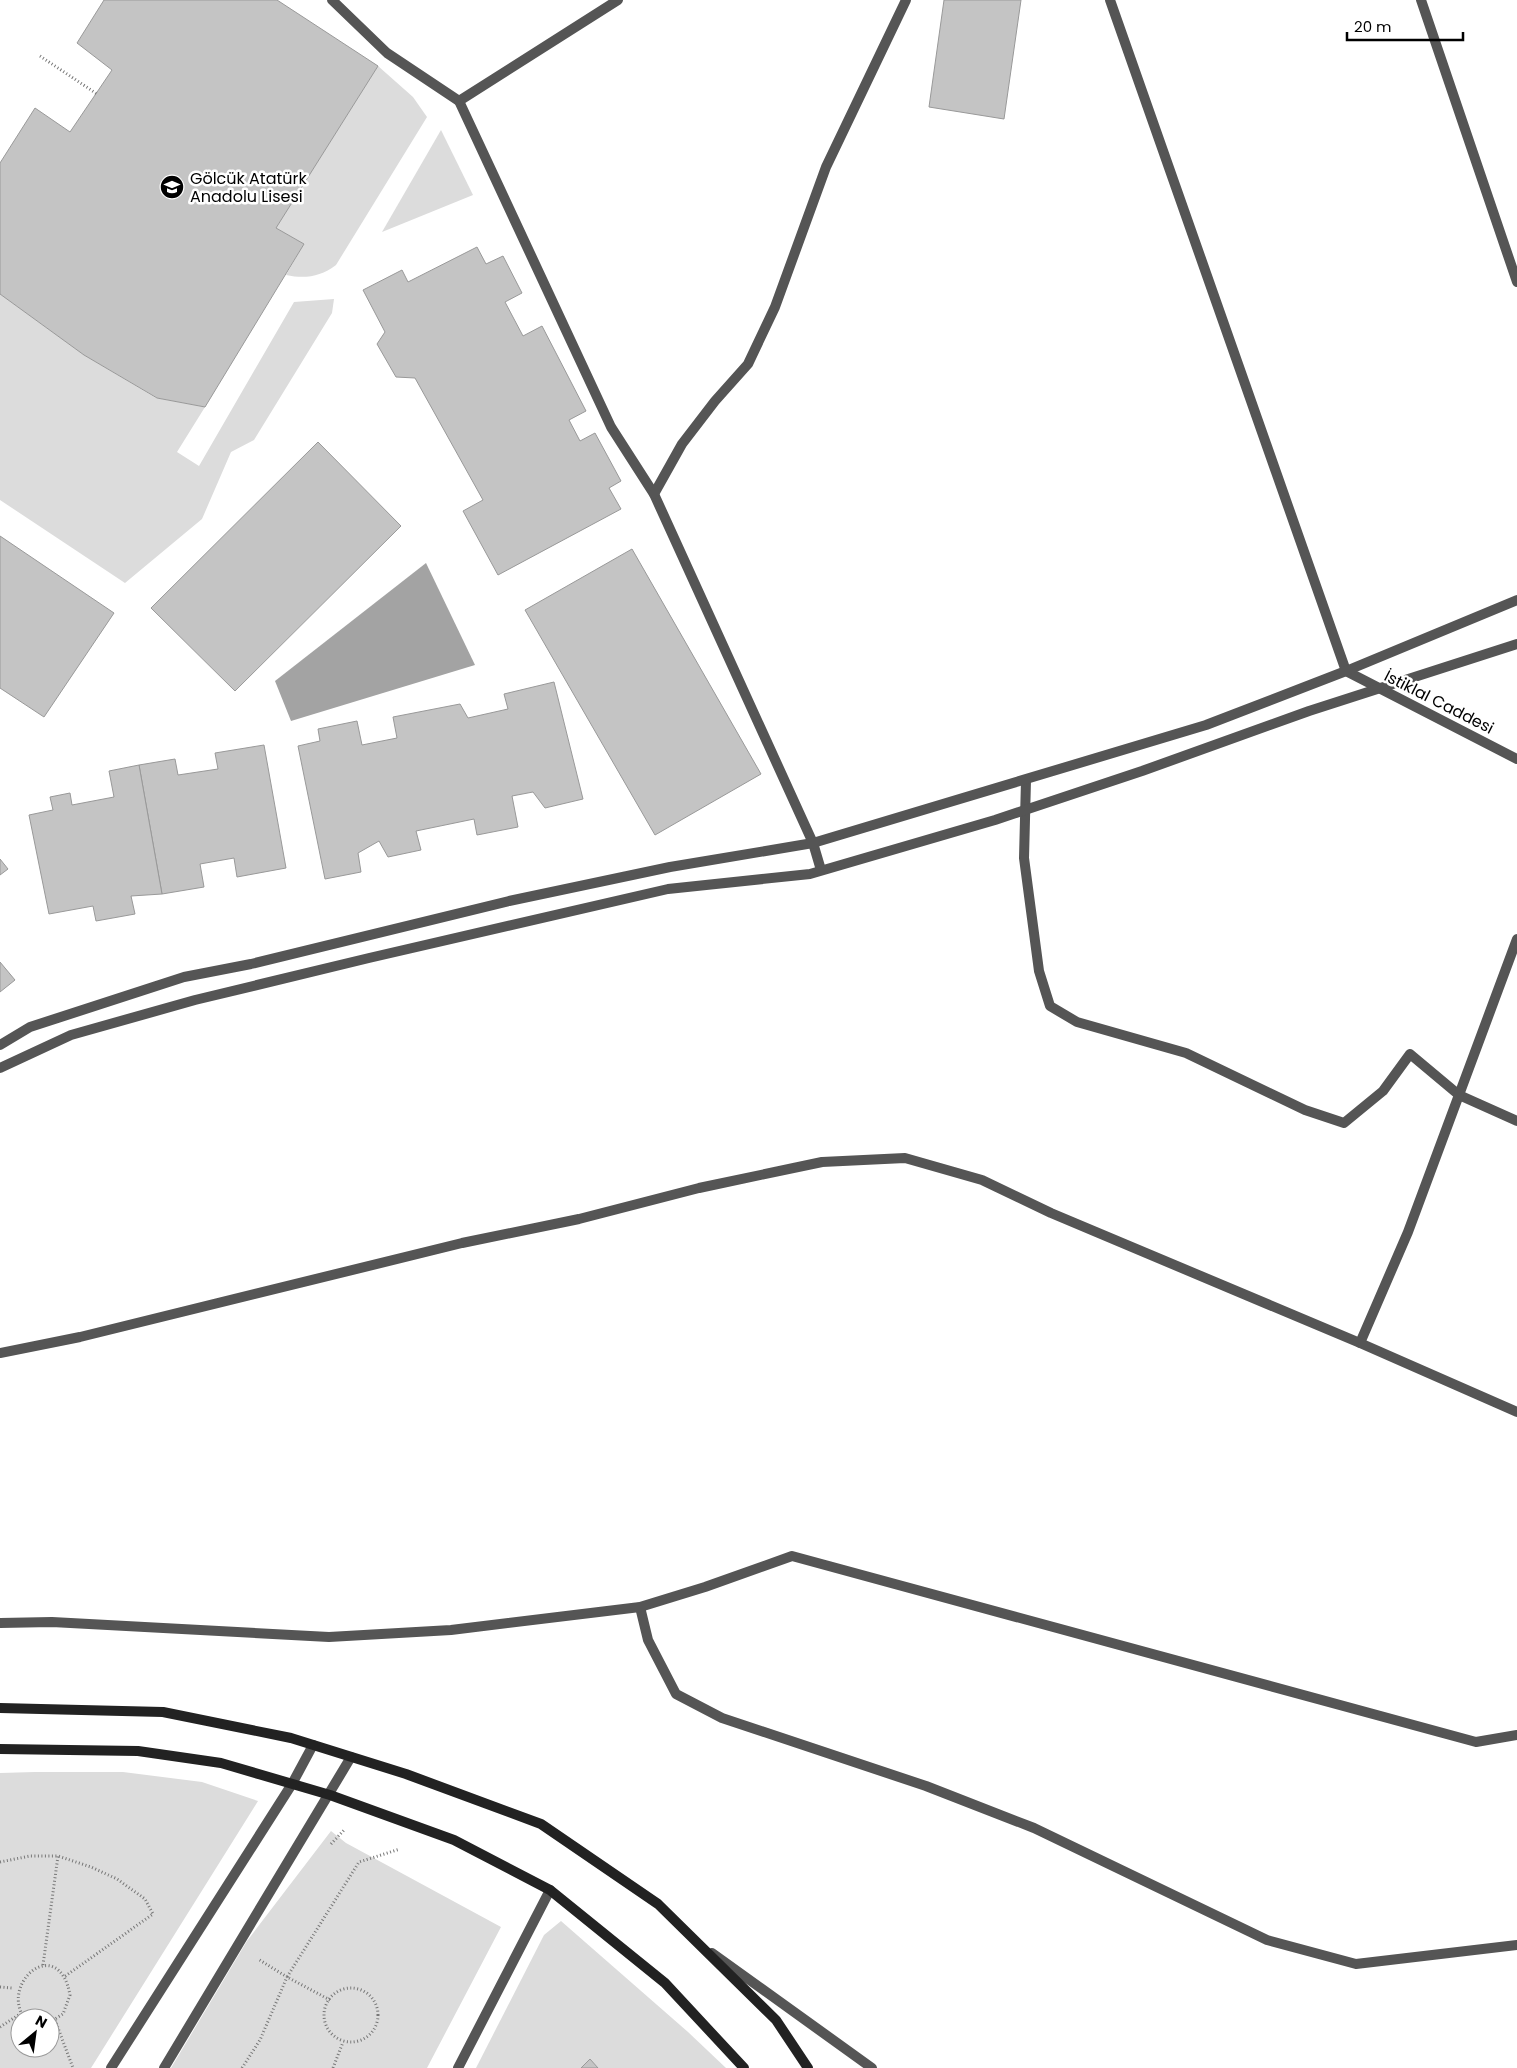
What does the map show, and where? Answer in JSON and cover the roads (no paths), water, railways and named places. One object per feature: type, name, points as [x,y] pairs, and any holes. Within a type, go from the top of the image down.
[{"type":"main road","points":[[0,1708],[163,1712],[291,1738],[406,1774],[541,1824],[658,1904],[776,2020],[808,2068]]},
{"type":"main road","points":[[0,1749],[138,1751],[221,1763],[330,1795],[454,1840],[550,1890],[665,1983],[744,2068]]},
{"type":"street","points":[[332,0],[387,53],[459,101],[611,427],[654,494],[813,843],[821,870]]},
{"type":"street","points":[[459,101],[618,0]]},
{"type":"street","points":[[654,494],[682,444],[715,401],[748,364],[775,307],[826,167],[906,0]]},
{"type":"street","points":[[1110,0],[1346,672]]},
{"type":"street","points":[[1421,0],[1517,282]]},
{"type":"street","points":[[0,1045],[30,1028],[184,977],[252,964],[509,901],[670,867],[813,843],[1206,725],[1346,672],[1517,600]]},
{"type":"street","points":[[0,1068],[71,1035],[195,1000],[668,889],[810,874],[1025,809],[1380,688],[1517,644]]},
{"type":"street","name":"İstiklal Caddesi","points":[[1346,672],[1517,759]]},
{"type":"street","points":[[1026,780],[1024,858],[1039,971],[1050,1006],[1077,1022],[1186,1054],[1305,1110],[1344,1123],[1383,1091],[1410,1054],[1459,1095],[1517,1121]]},
{"type":"street","points":[[1360,1343],[1408,1232],[1517,939]]},
{"type":"street","points":[[0,1353],[80,1337],[462,1243],[579,1219],[699,1188],[822,1162],[905,1158],[982,1180],[1051,1213],[1360,1343],[1517,1412]]},
{"type":"street","points":[[0,1624],[52,1622],[330,1637],[451,1630],[640,1607],[705,1587],[792,1556],[1476,1742],[1517,1735]]},
{"type":"street","points":[[640,1607],[648,1640],[676,1694],[722,1718],[926,1786],[1034,1828],[1267,1940],[1356,1964],[1517,1945]]},
{"type":"street","points":[[111,2068],[292,1784],[313,1746]]},
{"type":"street","points":[[164,2068],[330,1795],[351,1757]]},
{"type":"street","points":[[458,2068],[550,1890]]},
{"type":"street","points":[[695,1941],[872,2068]]},
{"type":"place","name":"Gölcük Atatürk Anadolu Lisesi","points":[[172,187]]}]
